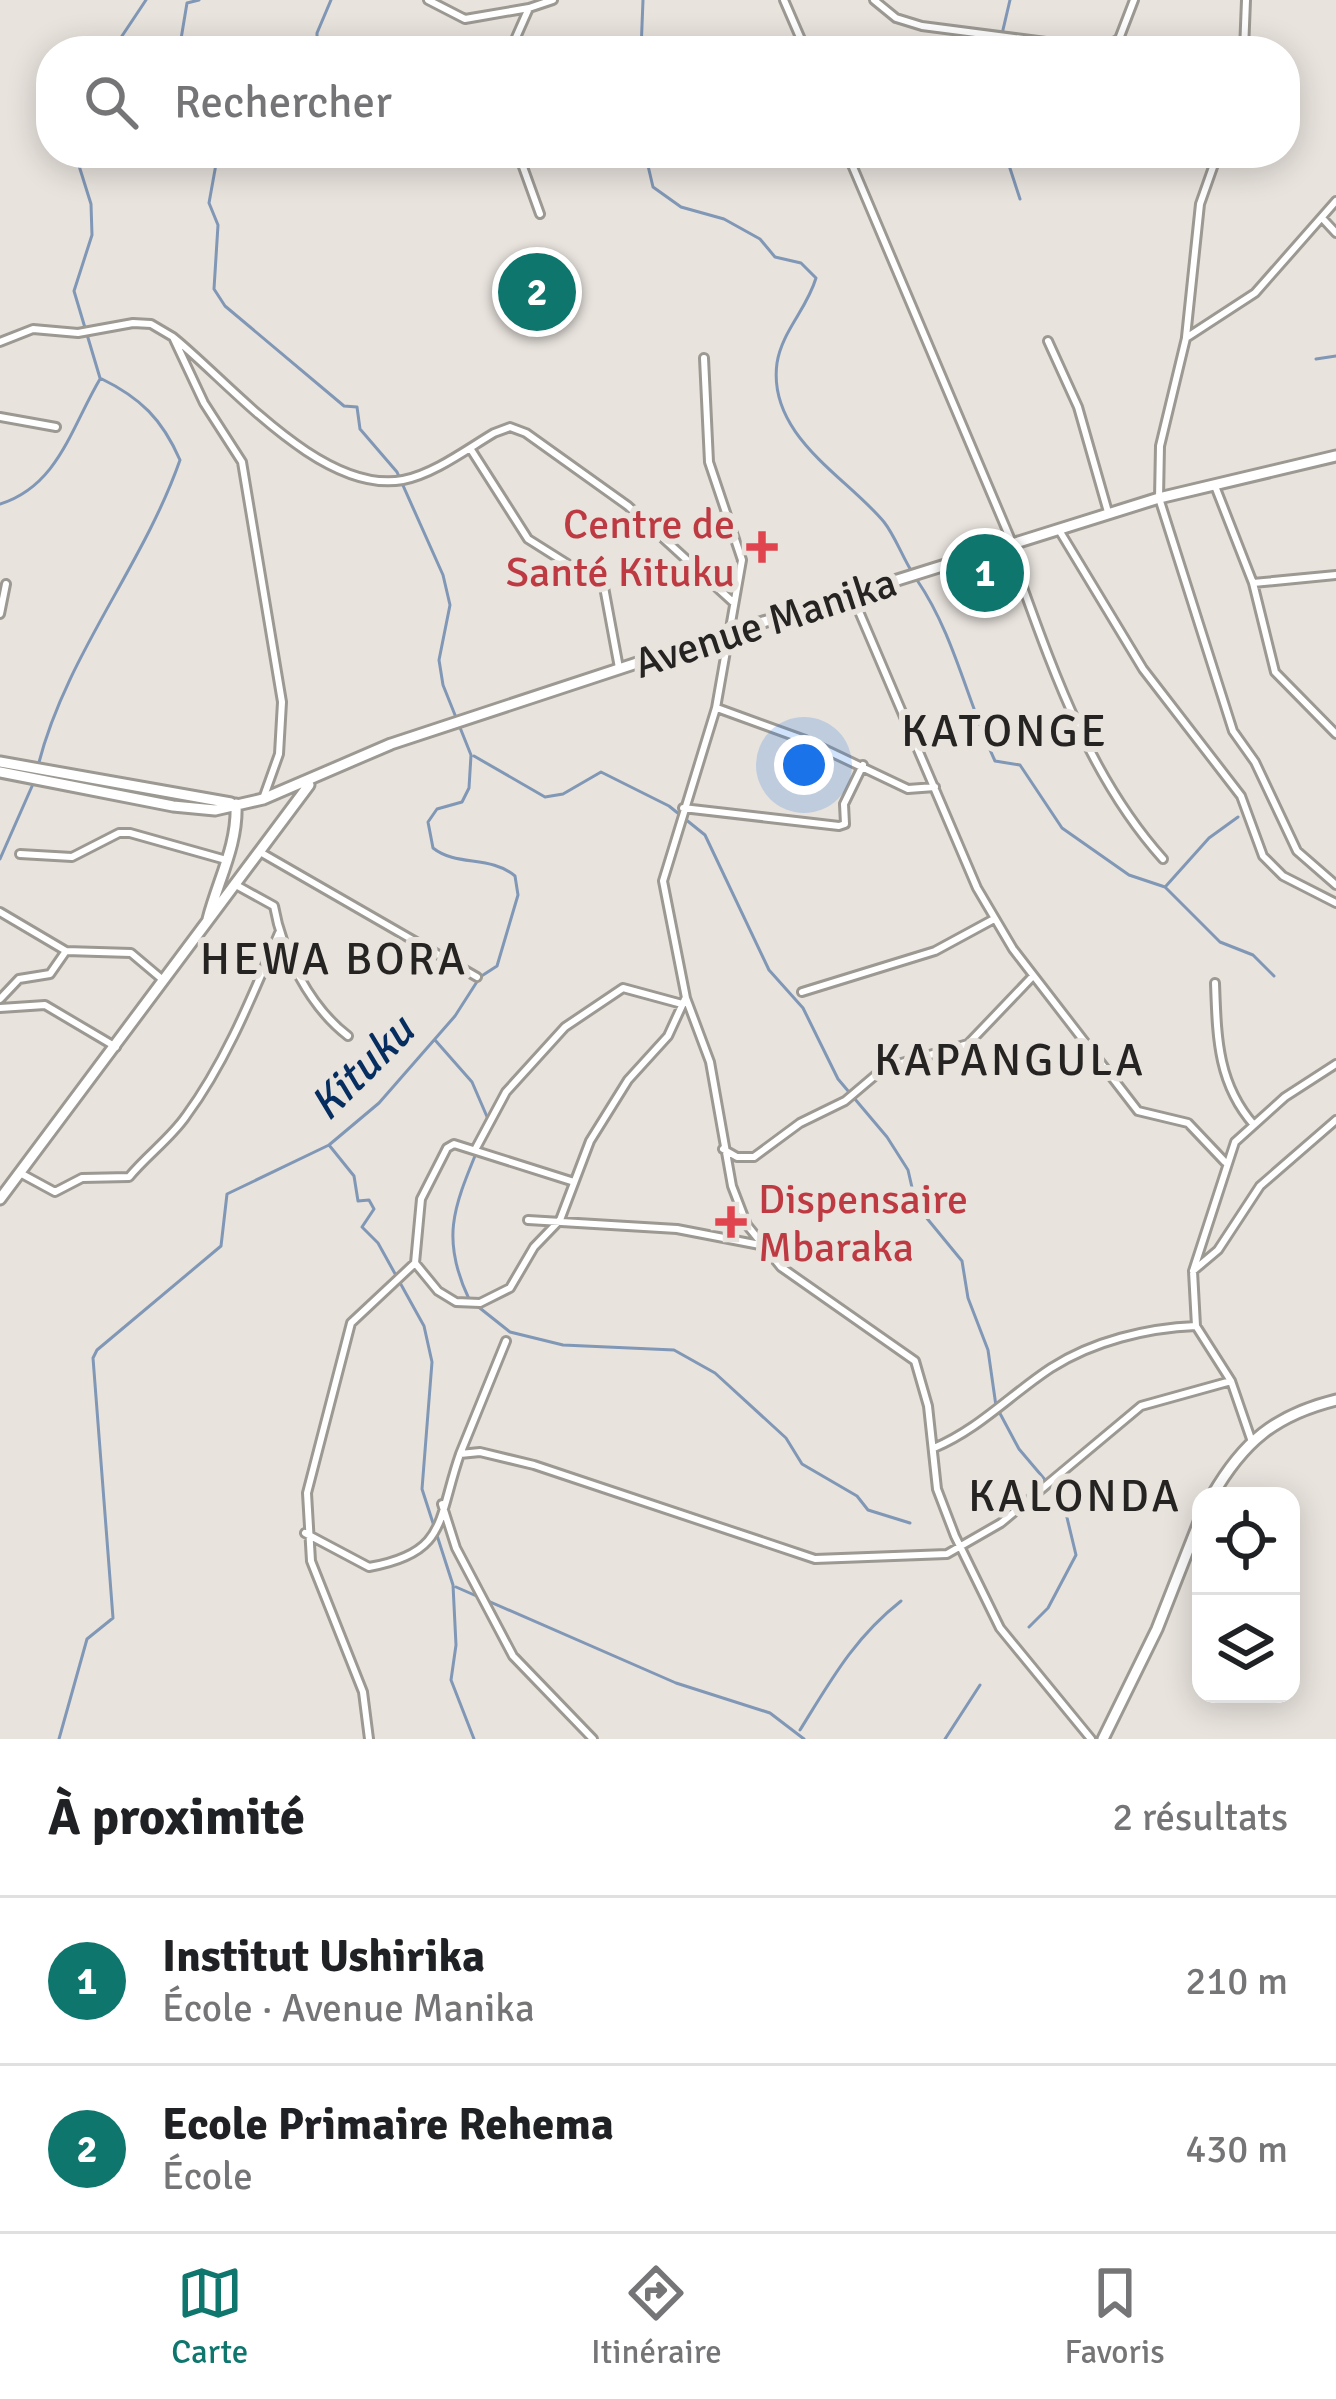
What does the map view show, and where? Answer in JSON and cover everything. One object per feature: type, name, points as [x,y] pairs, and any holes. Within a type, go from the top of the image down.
[{"type":"street","points":[[428,0],[445,11],[481,19],[553,0]]},
{"type":"street","points":[[445,0],[445,11]]},
{"type":"street","points":[[784,0],[800,36]]},
{"type":"street","points":[[874,0],[896,18],[922,26],[999,36]]},
{"type":"street","points":[[1120,36],[1134,0]]},
{"type":"street","points":[[1245,36],[1246,0]]},
{"type":"street","points":[[517,36],[529,8]]},
{"type":"street","points":[[523,168],[540,214]]},
{"type":"street","points":[[853,168],[1011,545],[1062,689],[1114,798],[1162,859]]},
{"type":"street","points":[[1213,168],[1200,204],[1186,338],[1160,446],[1159,498],[1233,731],[1256,762],[1298,851],[1336,885]]},
{"type":"street","points":[[1186,338],[1245,302],[1336,200]]},
{"type":"street","points":[[1322,219],[1336,233]]},
{"type":"street","points":[[0,342],[33,329],[78,333],[152,324],[173,337],[292,445],[353,472],[401,481],[510,428],[553,448],[628,506],[734,603]]},
{"type":"street","points":[[173,337],[204,404],[242,461],[258,542],[266,625],[282,702],[279,754],[263,799]]},
{"type":"street","points":[[1048,341],[1078,407],[1109,515]]},
{"type":"street","points":[[704,358],[710,462],[742,560],[716,708],[663,881],[684,1001],[710,1062],[723,1149],[740,1209],[760,1245],[809,1292],[908,1353],[919,1370],[937,1489],[962,1550],[1000,1628],[1091,1739]]},
{"type":"street","points":[[0,417],[56,427]]},
{"type":"street","points":[[470,448],[528,539],[604,586],[619,668]]},
{"type":"street","name":"Avenue Manika","points":[[236,804],[312,782],[359,756],[728,633],[1159,498],[1336,456]]},
{"type":"street","points":[[1214,484],[1253,583],[1275,672],[1336,734]]},
{"type":"street","points":[[1059,530],[1142,669],[1241,796],[1263,856],[1283,875],[1336,903]]},
{"type":"street","points":[[1253,583],[1336,575]]},
{"type":"street","points":[[0,614],[6,584]]},
{"type":"street","points":[[852,595],[994,919],[1138,1111],[1188,1123],[1225,1162]]},
{"type":"street","points":[[716,708],[863,765],[917,792],[935,787]]},
{"type":"street","points":[[0,762],[236,804]]},
{"type":"street","points":[[683,808],[839,826],[845,824],[844,803],[863,765]]},
{"type":"street","points":[[0,772],[172,806],[215,810],[236,804]]},
{"type":"street","points":[[0,1199],[312,782]]},
{"type":"street","points":[[206,927],[238,826],[236,804]]},
{"type":"street","points":[[20,854],[72,857],[119,832],[226,860]]},
{"type":"street","points":[[260,852],[477,977]]},
{"type":"street","points":[[236,885],[274,906],[279,934],[321,1007],[348,1036]]},
{"type":"street","points":[[0,912],[66,951],[131,953],[166,983]]},
{"type":"street","points":[[802,992],[935,951],[994,919]]},
{"type":"street","points":[[20,1173],[55,1192],[82,1178],[129,1177],[170,1137],[200,1097],[262,982],[279,934]]},
{"type":"street","points":[[0,1003],[19,979],[50,974],[66,951]]},
{"type":"street","points":[[723,1149],[737,1157],[754,1157],[800,1123],[845,1100],[884,1068],[968,1044],[1034,975]]},
{"type":"street","points":[[1215,983],[1217,1047],[1227,1086],[1254,1125]]},
{"type":"street","points":[[476,1148],[506,1092],[583,1010],[623,988],[684,1001]]},
{"type":"street","points":[[572,1181],[454,1144],[437,1162],[421,1198],[416,1263],[438,1291],[456,1302],[480,1303],[510,1288],[534,1247],[560,1220],[572,1181],[628,1080],[661,1045],[684,1001]]},
{"type":"street","points":[[0,1003],[45,1005],[116,1047]]},
{"type":"street","points":[[1251,1438],[1231,1381],[1196,1326],[1193,1271],[1235,1142],[1285,1096],[1336,1064]]},
{"type":"street","points":[[1193,1271],[1218,1250],[1259,1186],[1336,1120]]},
{"type":"street","points":[[528,1220],[624,1229],[677,1228],[760,1245]]},
{"type":"street","points":[[369,1739],[363,1692],[319,1588],[305,1533],[314,1459],[351,1323],[416,1263]]},
{"type":"street","points":[[934,1448],[980,1424],[1064,1361],[1145,1331],[1196,1326]]},
{"type":"street","points":[[305,1533],[370,1568],[420,1553],[433,1539],[460,1454],[506,1341]]},
{"type":"street","points":[[460,1454],[510,1457],[815,1559],[876,1560],[962,1550],[1141,1406],[1231,1381]]},
{"type":"street","points":[[1218,1487],[1251,1438],[1282,1418],[1336,1400]]},
{"type":"street","points":[[442,1504],[456,1548],[513,1656],[593,1739]]},
{"type":"street","points":[[1103,1739],[1157,1629],[1192,1540]]},
{"type":"waterway","points":[[122,36],[146,0]]},
{"type":"waterway","name":"Kituku","points":[[182,36],[187,3],[199,0]]},
{"type":"waterway","points":[[317,36],[331,0]]},
{"type":"waterway","points":[[642,36],[643,0]]},
{"type":"waterway","points":[[1002,36],[1010,0]]},
{"type":"waterway","points":[[38,766],[66,687],[146,537],[180,460],[149,411],[100,378],[74,291],[92,235],[91,204],[80,168]]},
{"type":"waterway","name":"Kituku","points":[[59,1739],[87,1639],[113,1618],[93,1358],[97,1350],[221,1246],[227,1194],[329,1145],[379,1103],[455,1016],[480,977],[497,966],[518,895],[515,876],[505,870],[433,848],[428,822],[437,809],[462,802],[469,788],[471,755],[443,685],[439,660],[450,605],[443,575],[397,472],[360,429],[357,407],[344,406],[225,306],[214,289],[218,225],[209,203],[215,168]]},
{"type":"waterway","points":[[649,168],[653,187],[681,207],[724,219],[760,239],[775,257],[801,263],[816,278],[777,363],[777,389],[784,412],[813,453],[884,522],[912,572]]},
{"type":"waterway","points":[[1010,168],[1020,199]]},
{"type":"waterway","points":[[1316,359],[1336,356]]},
{"type":"waterway","points":[[0,504],[36,484],[49,469],[100,379]]},
{"type":"waterway","points":[[917,580],[941,623],[995,761],[1020,765],[1062,828],[1129,875],[1165,887],[1220,942],[1253,955],[1274,976]]},
{"type":"waterway","points":[[474,756],[545,797],[563,794],[601,772],[669,806],[705,835],[769,970],[803,1008],[838,1079],[908,1170],[916,1205],[962,1261],[968,1298],[988,1350],[996,1406],[1019,1449],[1063,1501],[1076,1555],[1048,1608],[1029,1627]]},
{"type":"waterway","points":[[0,859],[33,784]]},
{"type":"waterway","points":[[1166,886],[1209,838],[1238,817]]},
{"type":"waterway","points":[[435,1040],[472,1082],[488,1119]]},
{"type":"waterway","points":[[329,1145],[354,1176],[358,1201],[369,1200],[374,1209],[362,1227],[378,1243],[424,1326],[432,1362],[422,1489],[453,1585],[456,1645],[451,1680],[474,1739]]},
{"type":"waterway","points":[[469,1299],[453,1242],[457,1208],[477,1151]]},
{"type":"waterway","points":[[476,1305],[510,1332],[563,1345],[674,1350],[715,1373],[786,1438],[802,1464],[857,1496],[868,1510],[910,1523]]},
{"type":"waterway","points":[[456,1587],[676,1683],[770,1713],[804,1739]]},
{"type":"waterway","points":[[800,1730],[857,1645],[901,1601]]},
{"type":"waterway","points":[[945,1739],[980,1685]]},
{"type":"place","name":"Ecole Primaire Rehema","points":[[537,292]]},
{"type":"place","name":"Centre de Santé Kituku","points":[[762,547]]},
{"type":"place","name":"Institut Ushirika","points":[[985,573]]},
{"type":"place","name":"Dispensaire Mbaraka","points":[[731,1222]]},
{"type":"district","name":"KATONGE","points":[[1005,730]]},
{"type":"district","name":"HEWA BORA","points":[[334,958]]},
{"type":"district","name":"KAPANGULA","points":[[1010,1059]]},
{"type":"district","name":"KALONDA","points":[[1075,1495]]}]
